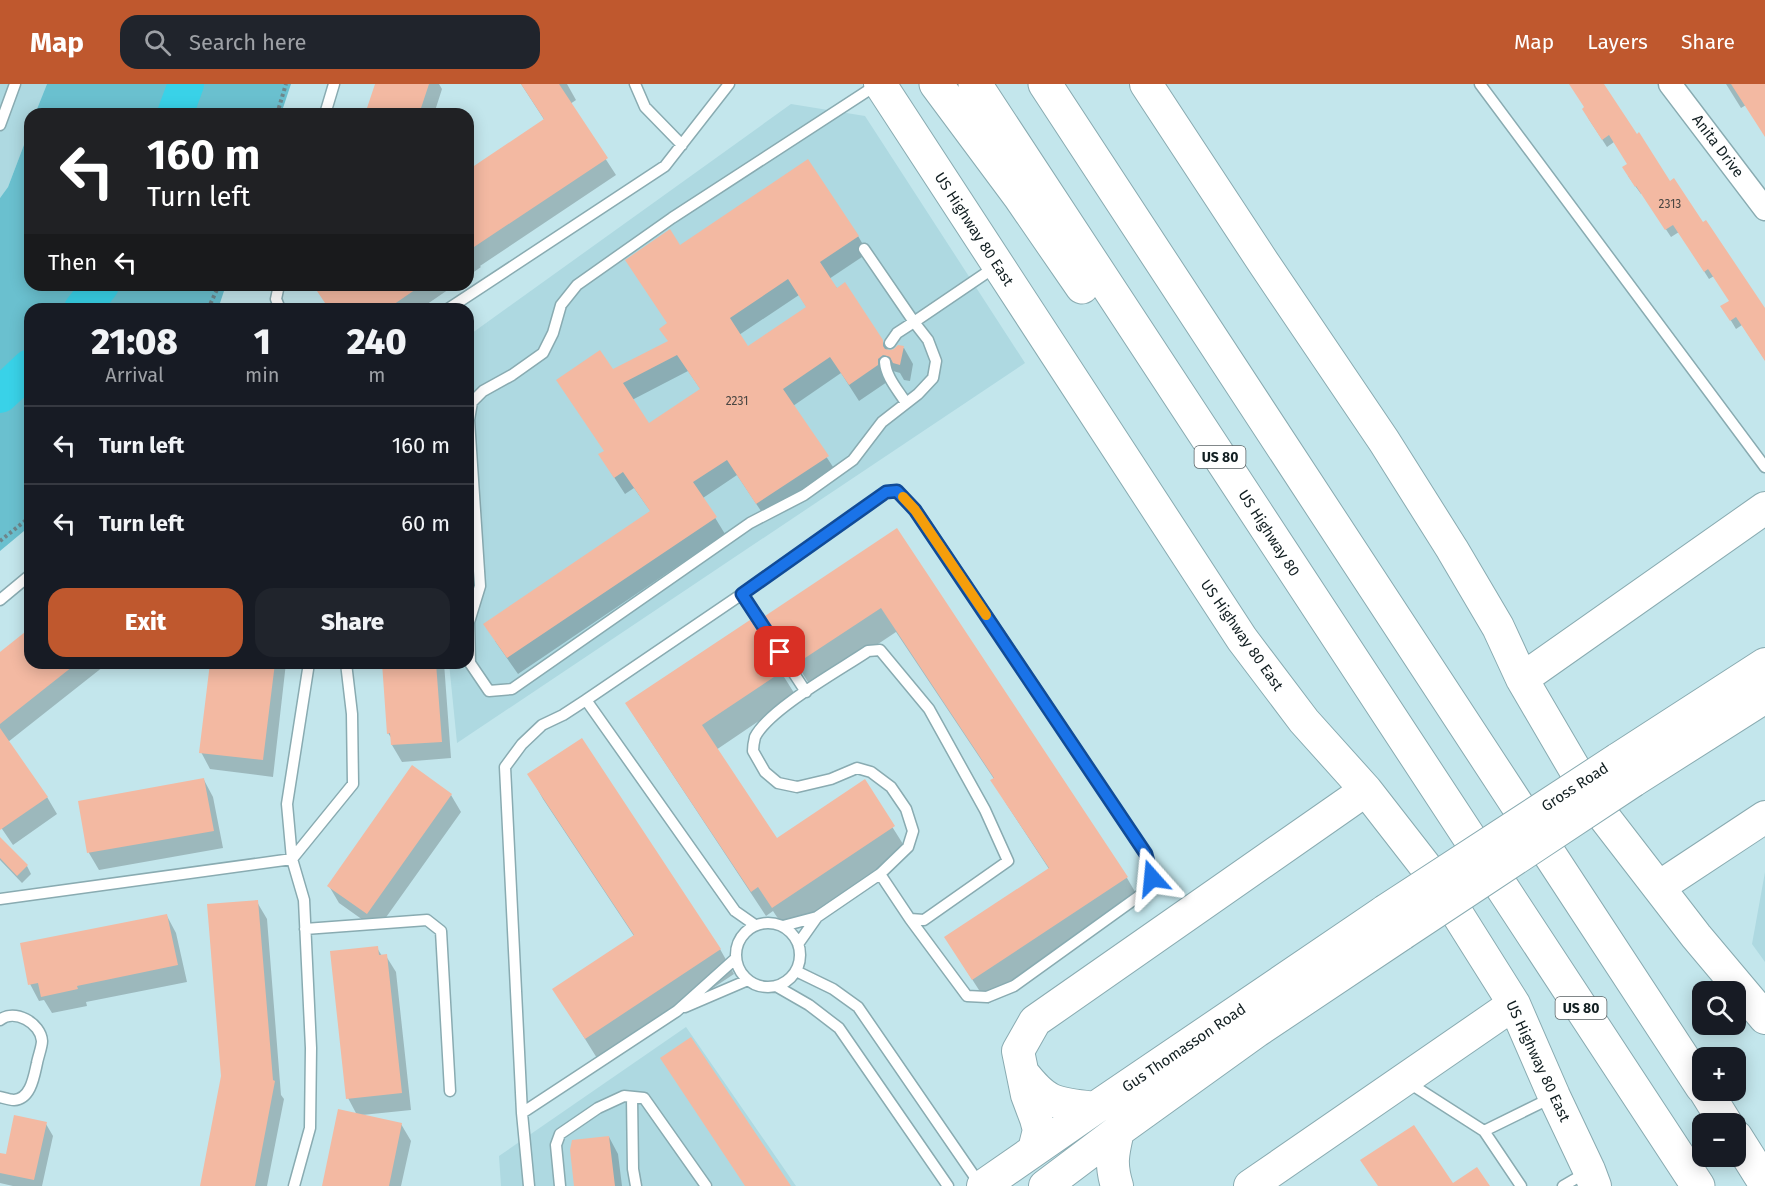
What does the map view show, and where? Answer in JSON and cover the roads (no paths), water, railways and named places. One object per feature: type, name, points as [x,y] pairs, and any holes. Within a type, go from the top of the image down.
[{"type":"highway","points":[[936,84],[1020,197],[1106,322],[1198,425]]},
{"type":"highway","name":"US Highway 80","points":[[975,84],[1698,1186]]},
{"type":"highway","points":[[1045,84],[1692,1071]]},
{"type":"highway","points":[[1746,1153],[1765,1183]]},
{"type":"main road","name":"US Highway 80 East","points":[[879,84],[1236,631],[1304,721],[1366,790],[1436,880],[1514,1004],[1592,1178]]},
{"type":"main road","points":[[1146,84],[1384,441],[1452,549],[1498,627],[1522,679],[1598,809],[1696,936],[1765,1017]]},
{"type":"main road","points":[[1522,679],[1765,508]]},
{"type":"main road","name":"Gross Road","points":[[1393,922],[1625,770],[1765,664]]},
{"type":"main road","name":"Gross Road","points":[[1625,770],[1765,697]]},
{"type":"main road","points":[[1034,1150],[1039,1130],[1027,1095],[1018,1051],[1035,1020],[1366,790]]},
{"type":"main road","points":[[1659,887],[1765,817]]},
{"type":"main road","name":"Gus Thomasson Road","points":[[982,1186],[1095,1108],[1393,922]]},
{"type":"main road","name":"Gus Thomasson Road","points":[[1060,1184],[1118,1131],[1257,1031],[1393,922]]},
{"type":"main road","points":[[1261,1183],[1403,1080],[1514,1004]]},
{"type":"main road","points":[[1021,1070],[1037,1091],[1049,1100],[1095,1108]]},
{"type":"main road","points":[[1117,1186],[1112,1170],[1112,1155],[1118,1131]]},
{"type":"street","name":"Anita Drive","points":[[1670,84],[1765,209]]},
{"type":"lane","points":[[0,125],[15,84]]},
{"type":"lane","points":[[327,108],[334,84]]},
{"type":"lane","points":[[635,84],[645,107],[682,145]]},
{"type":"lane","points":[[457,303],[665,166],[729,84]]},
{"type":"lane","points":[[474,400],[483,391],[512,375],[543,352],[553,333],[561,305],[577,285],[672,218],[879,84]]},
{"type":"lane","points":[[1480,84],[1765,466]]},
{"type":"lane","points":[[474,669],[489,691],[512,689],[750,523],[804,495],[853,460],[882,422],[918,394],[933,378],[936,361],[928,340],[864,249]]},
{"type":"lane","points":[[890,343],[897,333],[998,265]]},
{"type":"lane","points":[[885,362],[885,369],[906,403]]},
{"type":"lane","points":[[529,1186],[522,1113],[505,767],[522,744],[542,725],[586,700],[886,492],[897,491],[915,510],[1146,854],[1152,878],[1146,891],[1014,986],[987,997],[967,996],[880,873]]},
{"type":"lane","points":[[474,495],[480,586],[474,606]]},
{"type":"lane","points":[[0,600],[24,580]]},
{"type":"lane","points":[[742,594],[806,692]]},
{"type":"lane","points":[[798,944],[817,917],[880,873],[908,847],[913,831],[906,809],[891,787],[871,772],[857,768],[831,779],[797,787],[778,783],[765,772],[753,751],[755,737],[772,716],[868,651],[880,650],[928,709],[985,810],[1008,861],[924,920],[910,918]]},
{"type":"lane","points":[[294,1186],[310,1128],[311,1048],[304,900],[292,859],[287,804],[308,669]]},
{"type":"lane","points":[[0,899],[292,859],[353,784],[352,714],[347,669]]},
{"type":"lane","points":[[586,700],[735,911],[755,925]]},
{"type":"lane","points":[[735,911],[741,936]]},
{"type":"lane","points":[[783,926],[817,917]]},
{"type":"lane","points":[[305,929],[427,920],[441,931],[450,1091]]},
{"type":"lane","points":[[764,922],[783,926],[790,931],[798,944],[800,958],[796,970],[784,983],[776,986],[756,985],[742,974],[735,959],[737,943],[741,936],[755,925],[764,922]]},
{"type":"lane","points":[[522,1113],[677,1011],[735,959]]},
{"type":"lane","points":[[796,970],[833,989],[858,1007],[982,1186]]},
{"type":"lane","points":[[677,1011],[748,980]]},
{"type":"lane","points":[[776,986],[809,1005],[839,1028],[948,1186]]},
{"type":"lane","points":[[0,1020],[4,1017],[18,1016],[28,1020],[38,1030],[42,1041],[32,1085],[23,1096],[15,1100],[0,1097]]},
{"type":"lane","points":[[1403,1080],[1484,1131],[1521,1186]]},
{"type":"lane","points":[[560,1186],[556,1145],[560,1134],[598,1108],[624,1096],[644,1098],[706,1186]]},
{"type":"lane","points":[[1484,1131],[1554,1096]]},
{"type":"lane","points":[[632,1097],[633,1169],[636,1186]]},
{"type":"lane","points":[[1563,1186],[1592,1178]]},
{"type":"waterway","points":[[177,108],[186,84]]},
{"type":"waterway","points":[[87,303],[96,291]]},
{"type":"waterway","points":[[0,395],[24,373]]}]
